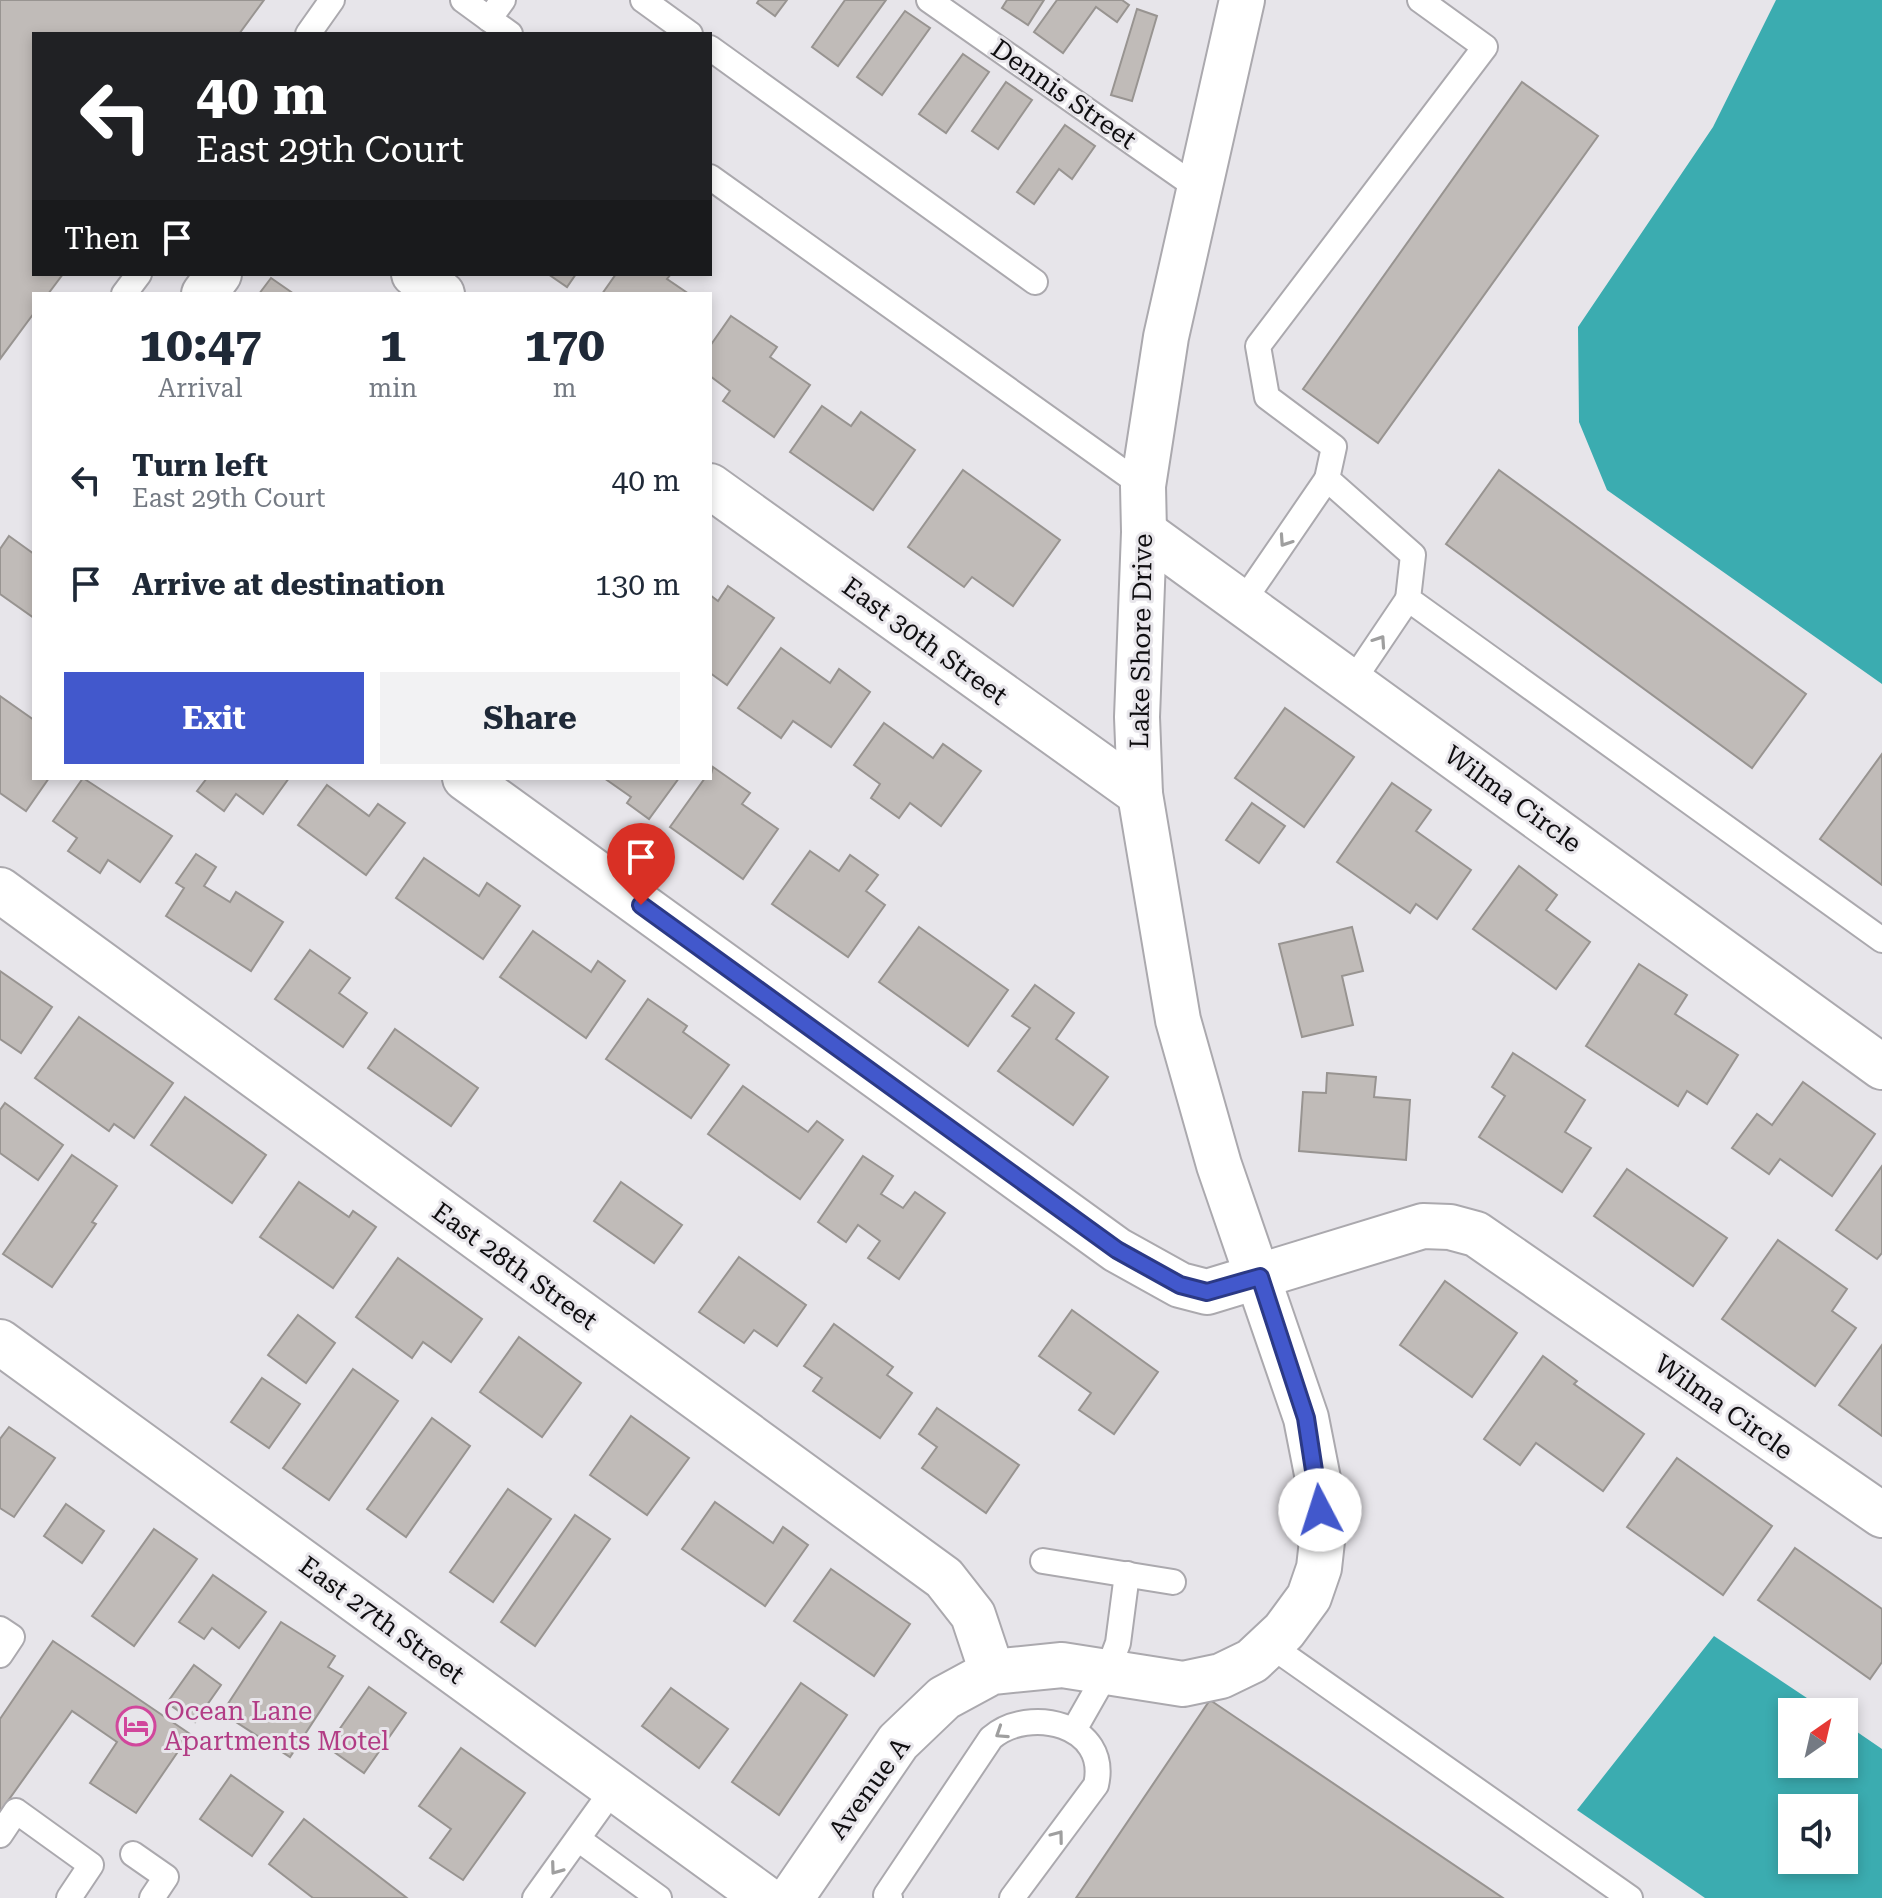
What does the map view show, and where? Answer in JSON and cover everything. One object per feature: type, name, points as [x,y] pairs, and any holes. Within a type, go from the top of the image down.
[{"type":"street","name":"Lake Shore Drive","points":[[1242,0],[1166,337],[1143,486],[1137,702],[1140,794],[1178,1020],[1219,1165],[1260,1277]]},
{"type":"street","points":[[417,276],[439,292]]},
{"type":"street","name":"East 30th Street","points":[[712,487],[1140,794]]},
{"type":"street","name":"Wilma Circle","points":[[1144,532],[1882,1067]]},
{"type":"street","name":"Wilma Circle","points":[[468,780],[1117,1250],[1180,1285],[1207,1292],[1423,1226],[1450,1227],[1476,1234],[1882,1515]]},
{"type":"street","name":"East 28th Street","points":[[0,890],[944,1578],[973,1615],[992,1672]]},
{"type":"street","name":"Avenue A","points":[[770,1898],[898,1742],[944,1698],[992,1672],[1062,1665],[1183,1684],[1221,1676],[1252,1661],[1270,1645],[1309,1597],[1319,1568],[1322,1541],[1318,1479],[1306,1418],[1260,1277]]},
{"type":"street","name":"East 27th Street","points":[[0,1342],[770,1898]]},
{"type":"lane","points":[[309,32],[332,0]]},
{"type":"lane","points":[[463,0],[496,9],[509,32]]},
{"type":"lane","points":[[643,0],[687,32]]},
{"type":"lane","name":"Dennis Street","points":[[929,0],[1199,189]]},
{"type":"lane","points":[[1242,603],[1327,479],[1334,447],[1267,397],[1258,346],[1485,47],[1420,0]]},
{"type":"lane","points":[[712,49],[1035,282]]},
{"type":"lane","points":[[712,178],[1143,486]]},
{"type":"lane","points":[[1327,479],[1413,555],[1408,599],[1352,682]]},
{"type":"lane","points":[[1408,599],[1882,940]]},
{"type":"lane","points":[[1043,1561],[1173,1582]]},
{"type":"lane","points":[[1074,1730],[1107,1672],[1118,1643],[1127,1574]]},
{"type":"lane","points":[[0,1629],[12,1637],[0,1655]]},
{"type":"lane","points":[[1270,1645],[1630,1898]]},
{"type":"lane","points":[[890,1898],[886,1895],[991,1738],[1003,1727],[1033,1720],[1063,1724],[1087,1742],[1099,1771],[1096,1785],[1012,1898]]},
{"type":"lane","points":[[535,1898],[614,1788]]},
{"type":"lane","points":[[0,1835],[16,1811],[91,1865],[69,1898]]},
{"type":"lane","points":[[578,1839],[659,1898]]},
{"type":"lane","points":[[133,1854],[166,1877],[152,1898]]},
{"type":"water","points":[[1776,0],[1882,0],[1882,684],[1607,490],[1579,422],[1578,327],[1713,127]]},
{"type":"water","points":[[1714,1636],[1807,1698],[1778,1698],[1778,1778],[1858,1778],[1858,1733],[1882,1749],[1882,1898],[1705,1898],[1577,1810]]},
{"type":"building","points":[[0,0],[264,0],[240,32],[32,32],[32,276],[62,276],[50,292],[32,292],[32,316],[0,359]]},
{"type":"building","points":[[759,0],[787,0],[775,16],[757,3]]},
{"type":"building","points":[[845,0],[886,0],[838,66],[812,47]]},
{"type":"building","points":[[1007,0],[1044,0],[1028,25],[1002,8]]},
{"type":"building","points":[[1057,0],[1122,0],[1129,5],[1117,22],[1096,7],[1063,53],[1034,32]]},
{"type":"building","points":[[1137,9],[1157,16],[1132,101],[1111,95]]},
{"type":"building","points":[[905,11],[930,28],[882,95],[857,77]]},
{"type":"building","points":[[963,54],[989,72],[946,133],[919,114]]},
{"type":"building","points":[[1006,82],[1032,100],[998,149],[972,131]]},
{"type":"building","points":[[1522,82],[1598,136],[1378,443],[1303,389]]},
{"type":"building","points":[[1065,125],[1095,146],[1072,179],[1059,169],[1034,204],[1017,192]]},
{"type":"building","points":[[551,276],[575,276],[567,287]]},
{"type":"building","points":[[615,276],[669,276],[667,279],[686,292],[603,292]]},
{"type":"building","points":[[271,278],[291,292],[260,292]]},
{"type":"building","points":[[731,316],[777,347],[770,357],[810,385],[774,437],[723,401],[730,391],[712,378],[712,343]]},
{"type":"building","points":[[822,406],[851,426],[861,412],[915,450],[873,510],[790,452]]},
{"type":"building","points":[[963,470],[1060,540],[1013,606],[972,577],[964,587],[908,547]]},
{"type":"building","points":[[1499,470],[1806,694],[1752,768],[1446,544]]},
{"type":"building","points":[[9,536],[32,553],[32,617],[0,594],[0,549]]},
{"type":"building","points":[[728,586],[774,618],[727,685],[712,674],[712,596],[718,601]]},
{"type":"building","points":[[781,648],[830,683],[839,669],[870,692],[831,747],[793,721],[781,738],[738,708]]},
{"type":"building","points":[[0,696],[32,719],[32,780],[48,780],[26,811],[0,793]]},
{"type":"building","points":[[1285,708],[1354,757],[1304,827],[1235,778]]},
{"type":"building","points":[[884,723],[933,758],[943,744],[981,771],[941,826],[910,803],[899,818],[871,798],[880,784],[854,765]]},
{"type":"building","points":[[1882,754],[1882,885],[1820,839]]},
{"type":"building","points":[[713,767],[750,793],[742,804],[778,829],[743,879],[670,827],[704,780],[712,780]]},
{"type":"building","points":[[82,780],[86,780],[172,836],[140,882],[108,860],[100,873],[68,851],[77,838],[53,821]]},
{"type":"building","points":[[205,780],[288,780],[263,814],[236,794],[224,811],[197,791]]},
{"type":"building","points":[[607,780],[678,780],[649,819],[627,803],[631,797]]},
{"type":"building","points":[[1392,783],[1431,810],[1416,831],[1471,870],[1437,919],[1416,904],[1410,913],[1337,862]]},
{"type":"building","points":[[327,785],[369,816],[378,804],[405,823],[366,875],[298,825]]},
{"type":"building","points":[[1252,803],[1285,826],[1259,863],[1226,840]]},
{"type":"building","points":[[810,851],[839,871],[850,855],[878,875],[866,891],[885,905],[848,957],[772,904]]},
{"type":"building","points":[[196,854],[216,867],[204,886],[230,902],[236,892],[283,922],[251,971],[166,916],[184,888],[176,883]]},
{"type":"building","points":[[424,858],[479,896],[487,883],[520,906],[483,959],[396,898]]},
{"type":"building","points":[[1519,866],[1557,895],[1546,910],[1590,942],[1556,989],[1473,929]]},
{"type":"building","points":[[919,927],[1008,990],[968,1046],[879,982]]},
{"type":"building","points":[[1352,927],[1363,971],[1342,976],[1353,1025],[1302,1037],[1279,944]]},
{"type":"building","points":[[533,931],[591,972],[598,961],[625,981],[586,1038],[500,977]]},
{"type":"building","points":[[310,950],[350,978],[339,993],[367,1013],[343,1047],[275,999]]},
{"type":"building","points":[[1639,964],[1687,995],[1675,1014],[1738,1055],[1707,1104],[1687,1091],[1678,1106],[1586,1046]]},
{"type":"building","points":[[0,971],[52,1007],[21,1053],[0,1039]]},
{"type":"building","points":[[1035,985],[1074,1013],[1056,1039],[1108,1077],[1073,1125],[998,1071],[1030,1028],[1012,1016]]},
{"type":"building","points":[[648,999],[687,1026],[683,1032],[729,1065],[691,1118],[606,1059]]},
{"type":"building","points":[[79,1017],[173,1083],[134,1138],[114,1124],[109,1131],[35,1078]]},
{"type":"building","points":[[395,1029],[478,1088],[451,1126],[368,1068]]},
{"type":"building","points":[[1513,1053],[1585,1100],[1565,1132],[1591,1148],[1562,1192],[1479,1137],[1505,1096],[1492,1087]]},
{"type":"building","points":[[1327,1073],[1376,1077],[1374,1097],[1410,1100],[1406,1160],[1299,1151],[1303,1092],[1326,1093]]},
{"type":"building","points":[[1803,1082],[1875,1134],[1832,1196],[1780,1159],[1769,1174],[1732,1148],[1757,1114],[1772,1125]]},
{"type":"building","points":[[743,1086],[808,1132],[817,1121],[843,1140],[800,1199],[708,1134]]},
{"type":"building","points":[[185,1097],[266,1155],[232,1203],[151,1145]]},
{"type":"building","points":[[5,1103],[63,1145],[38,1180],[0,1153],[0,1110]]},
{"type":"building","points":[[72,1155],[117,1186],[92,1222],[96,1224],[52,1287],[3,1254]]},
{"type":"building","points":[[863,1156],[893,1176],[881,1194],[903,1208],[915,1192],[945,1213],[899,1279],[868,1258],[880,1241],[858,1225],[846,1242],[818,1222]]},
{"type":"building","points":[[1882,1166],[1882,1253],[1877,1259],[1836,1230]]},
{"type":"building","points":[[1627,1169],[1727,1238],[1693,1286],[1594,1216]]},
{"type":"building","points":[[299,1182],[349,1217],[353,1211],[376,1227],[333,1288],[260,1237]]},
{"type":"building","points":[[621,1182],[682,1225],[654,1263],[594,1221]]},
{"type":"building","points":[[1778,1240],[1847,1289],[1832,1311],[1856,1328],[1815,1386],[1722,1319]]},
{"type":"building","points":[[739,1257],[806,1305],[777,1346],[754,1330],[744,1343],[699,1312]]},
{"type":"building","points":[[398,1258],[482,1319],[451,1362],[423,1342],[412,1358],[356,1317]]},
{"type":"building","points":[[1445,1281],[1517,1333],[1472,1397],[1400,1345]]},
{"type":"building","points":[[1072,1310],[1158,1372],[1114,1434],[1079,1410],[1091,1393],[1039,1356]]},
{"type":"building","points":[[298,1315],[335,1343],[306,1383],[268,1355]]},
{"type":"building","points":[[834,1324],[893,1367],[887,1375],[912,1393],[880,1438],[813,1391],[822,1378],[804,1366]]},
{"type":"building","points":[[519,1337],[581,1383],[542,1437],[480,1392]]},
{"type":"building","points":[[1882,1345],[1882,1436],[1839,1405]]},
{"type":"building","points":[[1543,1356],[1577,1381],[1574,1384],[1644,1434],[1603,1491],[1536,1443],[1520,1465],[1484,1439]]},
{"type":"building","points":[[353,1369],[398,1401],[329,1500],[283,1468]]},
{"type":"building","points":[[262,1378],[300,1404],[269,1448],[231,1422]]},
{"type":"building","points":[[937,1408],[1019,1465],[986,1513],[922,1468],[937,1447],[919,1434]]},
{"type":"building","points":[[631,1416],[689,1458],[647,1515],[590,1475]]},
{"type":"building","points":[[432,1418],[470,1446],[406,1537],[367,1509]]},
{"type":"building","points":[[9,1427],[55,1458],[14,1517],[0,1508],[0,1439]]},
{"type":"building","points":[[1677,1458],[1772,1526],[1723,1595],[1627,1527]]},
{"type":"building","points":[[508,1489],[551,1519],[493,1602],[450,1572]]},
{"type":"building","points":[[715,1502],[773,1543],[783,1527],[808,1545],[765,1606],[682,1549]]},
{"type":"building","points":[[66,1504],[104,1531],[82,1563],[44,1536]]},
{"type":"building","points":[[575,1515],[610,1539],[535,1646],[501,1622]]},
{"type":"building","points":[[154,1529],[197,1559],[134,1646],[92,1616]]},
{"type":"building","points":[[1795,1548],[1882,1609],[1882,1662],[1870,1679],[1758,1600]]},
{"type":"building","points":[[831,1569],[910,1624],[874,1676],[794,1621]]},
{"type":"building","points":[[213,1575],[266,1612],[239,1648],[212,1628],[204,1639],[179,1622]]},
{"type":"building","points":[[281,1622],[335,1656],[328,1667],[343,1676],[290,1757],[222,1713]]},
{"type":"building","name":"Ocean Lane Apartments Motel","points":[[53,1641],[190,1734],[136,1813],[90,1783],[117,1742],[72,1711],[0,1812],[0,1719]]},
{"type":"building","points":[[194,1665],[221,1685],[195,1722],[167,1703]]},
{"type":"building","points":[[801,1683],[847,1715],[779,1815],[732,1782]]},
{"type":"building","points":[[369,1687],[406,1713],[364,1773],[327,1747]]},
{"type":"building","points":[[671,1688],[728,1729],[699,1768],[642,1726]]},
{"type":"building","points":[[1210,1700],[1503,1898],[1076,1898]]},
{"type":"building","points":[[461,1748],[525,1793],[463,1880],[430,1858],[451,1829],[419,1806]]},
{"type":"building","points":[[231,1775],[283,1812],[252,1856],[200,1819]]},
{"type":"building","points":[[304,1819],[407,1898],[313,1898],[269,1864]]},
{"type":"place","name":"Ocean Lane Apartments Motel","points":[[136,1726]]},
{"type":"route","points":[[641,905],[1117,1250],[1180,1285],[1207,1292],[1260,1277],[1306,1418],[1318,1479],[1320,1510]]}]
